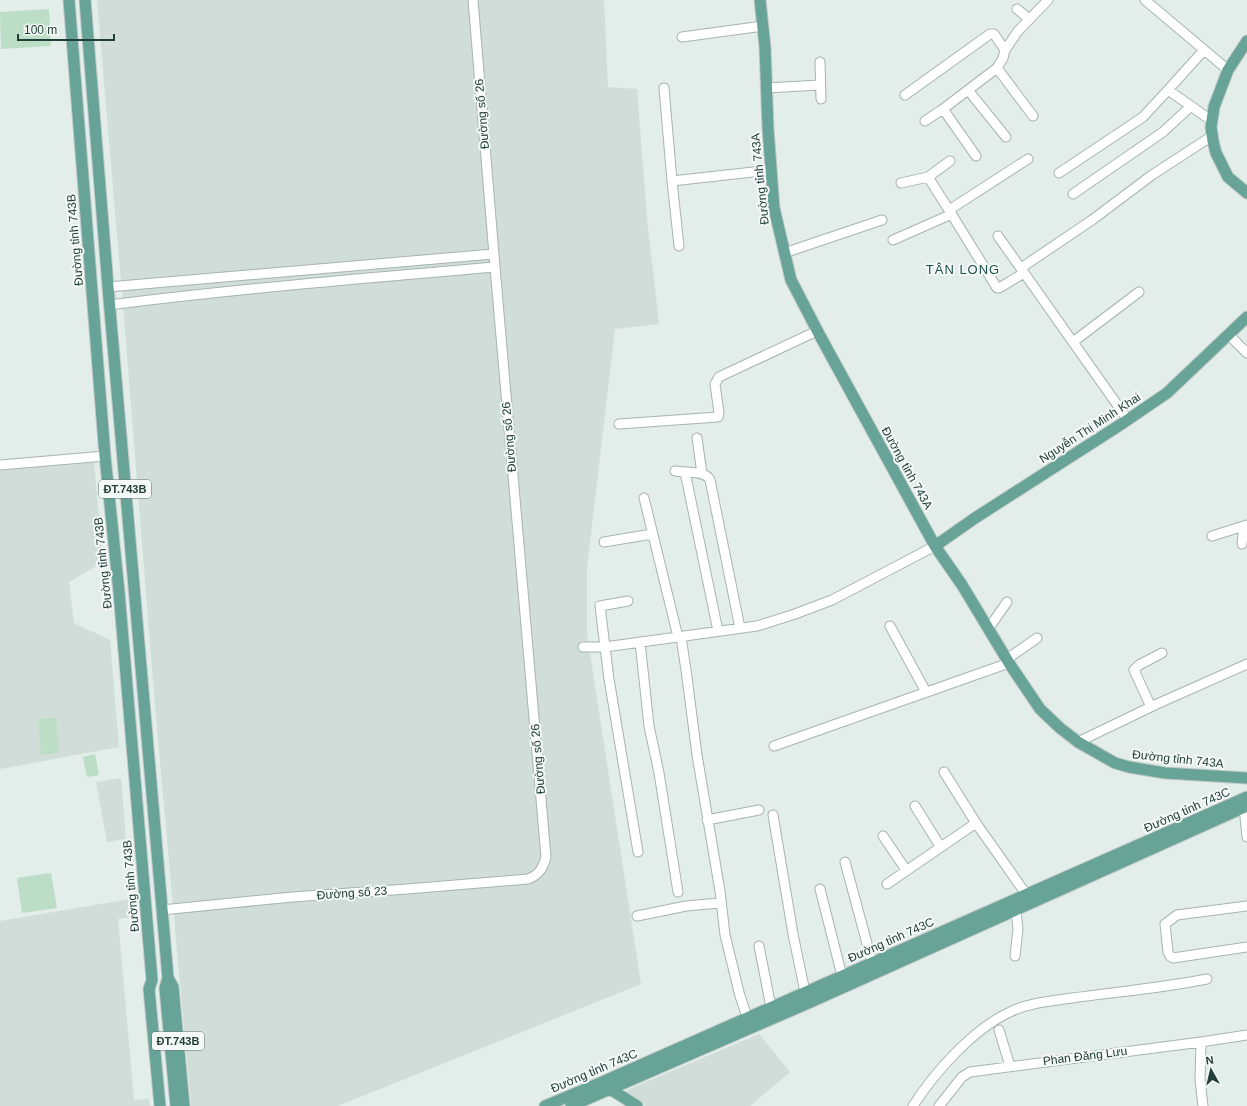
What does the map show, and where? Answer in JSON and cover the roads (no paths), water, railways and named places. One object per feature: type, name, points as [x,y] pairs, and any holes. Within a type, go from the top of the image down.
[{"type":"main road","name":"Đường tỉnh 743B","points":[[69,0],[105,456],[119,592],[152,980],[149,989],[160,1106]]},
{"type":"main road","name":"ĐT.743B","points":[[85,0],[109,305],[168,978],[162,1001],[167,1106]]},
{"type":"main road","name":"Đường tỉnh 743A","points":[[760,0],[763,26],[774,208],[791,280],[817,332],[935,546],[1040,709],[1060,728],[1078,742],[1115,763],[1129,767],[1165,773],[1247,778]]},
{"type":"main road","points":[[1246,45],[1228,70],[1214,107],[1212,136],[1216,153],[1228,177],[1247,193]]},
{"type":"main road","name":"Nguyễn Thị Minh Khai","points":[[935,546],[984,512],[1128,420],[1167,393],[1247,317]]},
{"type":"main road","points":[[119,592],[134,590]]},
{"type":"main road","name":"Đường tỉnh 743C","points":[[545,1106],[1026,894],[1246,803]]},
{"type":"main road","name":"Đường tỉnh 743C","points":[[572,1106],[1016,911],[1246,803]]},
{"type":"main road","name":"ĐT.743B","points":[[168,978],[173,987],[184,1106]]},
{"type":"main road","name":"Đường tỉnh 743B","points":[[152,980],[162,1001]]},
{"type":"main road","name":"ĐT.743B","points":[[162,1001],[176,1106]]},
{"type":"main road","points":[[600,1083],[637,1106]]},
{"type":"street","name":"Đường số 26","points":[[473,0],[494,267],[546,857],[540,872]]},
{"type":"street","points":[[925,122],[997,68],[1003,58],[1005,50],[1018,31],[1048,0]]},
{"type":"street","points":[[1145,0],[1228,70]]},
{"type":"street","points":[[1016,8],[1030,19]]},
{"type":"street","points":[[682,37],[763,26]]},
{"type":"street","points":[[905,95],[990,34],[994,34],[1005,50]]},
{"type":"street","points":[[1058,173],[1143,117],[1204,50]]},
{"type":"street","points":[[820,62],[821,99]]},
{"type":"street","points":[[997,68],[1033,116]]},
{"type":"street","points":[[766,88],[820,85]]},
{"type":"street","points":[[664,88],[679,246]]},
{"type":"street","points":[[968,90],[1006,137]]},
{"type":"street","points":[[1168,90],[1212,121]]},
{"type":"street","points":[[1073,194],[1163,132],[1191,106]]},
{"type":"street","points":[[943,109],[976,156]]},
{"type":"street","points":[[928,177],[997,288],[999,288],[1152,175],[1212,136]]},
{"type":"street","points":[[893,240],[951,212],[1028,159]]},
{"type":"street","points":[[901,183],[928,177],[950,161]]},
{"type":"street","points":[[672,181],[771,170]]},
{"type":"street","points":[[784,253],[882,220]]},
{"type":"street","points":[[998,236],[1128,420]]},
{"type":"street","points":[[108,287],[494,254]]},
{"type":"street","points":[[109,305],[178,296],[308,283],[494,267]]},
{"type":"street","points":[[306,270],[308,283]]},
{"type":"street","points":[[1073,342],[1139,292]]},
{"type":"street","points":[[619,424],[718,417],[719,413],[715,384],[719,377],[817,332]]},
{"type":"street","points":[[1228,334],[1247,353]]},
{"type":"street","points":[[697,438],[702,474]]},
{"type":"street","points":[[0,465],[105,456]]},
{"type":"street","points":[[718,631],[680,472],[702,474],[710,480],[740,628]]},
{"type":"street","points":[[644,498],[686,670],[697,755],[720,891],[720,903],[725,935],[738,982],[740,996],[747,1017]]},
{"type":"street","points":[[1212,536],[1246,526],[1242,544]]},
{"type":"street","points":[[604,542],[652,534]]},
{"type":"street","points":[[583,647],[640,642],[757,626],[832,600],[935,546]]},
{"type":"street","points":[[628,601],[600,606],[610,686],[638,852]]},
{"type":"street","points":[[989,628],[1007,602]]},
{"type":"street","points":[[890,626],[926,692]]},
{"type":"street","points":[[774,746],[1008,661],[1038,638]]},
{"type":"street","points":[[640,642],[649,726],[659,772],[678,892]]},
{"type":"street","points":[[1151,707],[1134,670],[1139,665],[1162,653]]},
{"type":"street","points":[[1078,742],[1247,664]]},
{"type":"street","points":[[944,772],[976,823],[1026,894]]},
{"type":"street","points":[[1246,803],[1247,837]]},
{"type":"street","points":[[914,806],[940,846]]},
{"type":"street","points":[[707,820],[759,810]]},
{"type":"street","points":[[773,815],[793,934],[805,992]]},
{"type":"street","points":[[887,884],[940,846],[976,823]]},
{"type":"street","points":[[883,836],[906,870]]},
{"type":"street","points":[[845,862],[872,962]]},
{"type":"street","name":"Đường số 23","points":[[162,910],[292,897],[528,879],[536,876],[540,872]]},
{"type":"street","points":[[820,890],[842,976]]},
{"type":"street","points":[[637,916],[686,906],[720,903]]},
{"type":"street","points":[[1247,906],[1177,916],[1165,924],[1168,952],[1173,958],[1247,947]]},
{"type":"street","points":[[1014,956],[1018,929],[1016,911]]},
{"type":"street","points":[[759,946],[771,1007]]},
{"type":"street","points":[[913,1106],[924,1089],[957,1051],[979,1032],[1009,1012],[1039,1003],[1207,979]]},
{"type":"street","points":[[999,1030],[1010,1066]]},
{"type":"street","name":"Phan Đăng Lưu","points":[[939,1106],[962,1077],[970,1072],[1247,1035]]},
{"type":"street","points":[[1201,1042],[1200,1080],[1203,1106]]},
{"type":"district","name":"TÂN LONG","points":[[963,269]]}]
